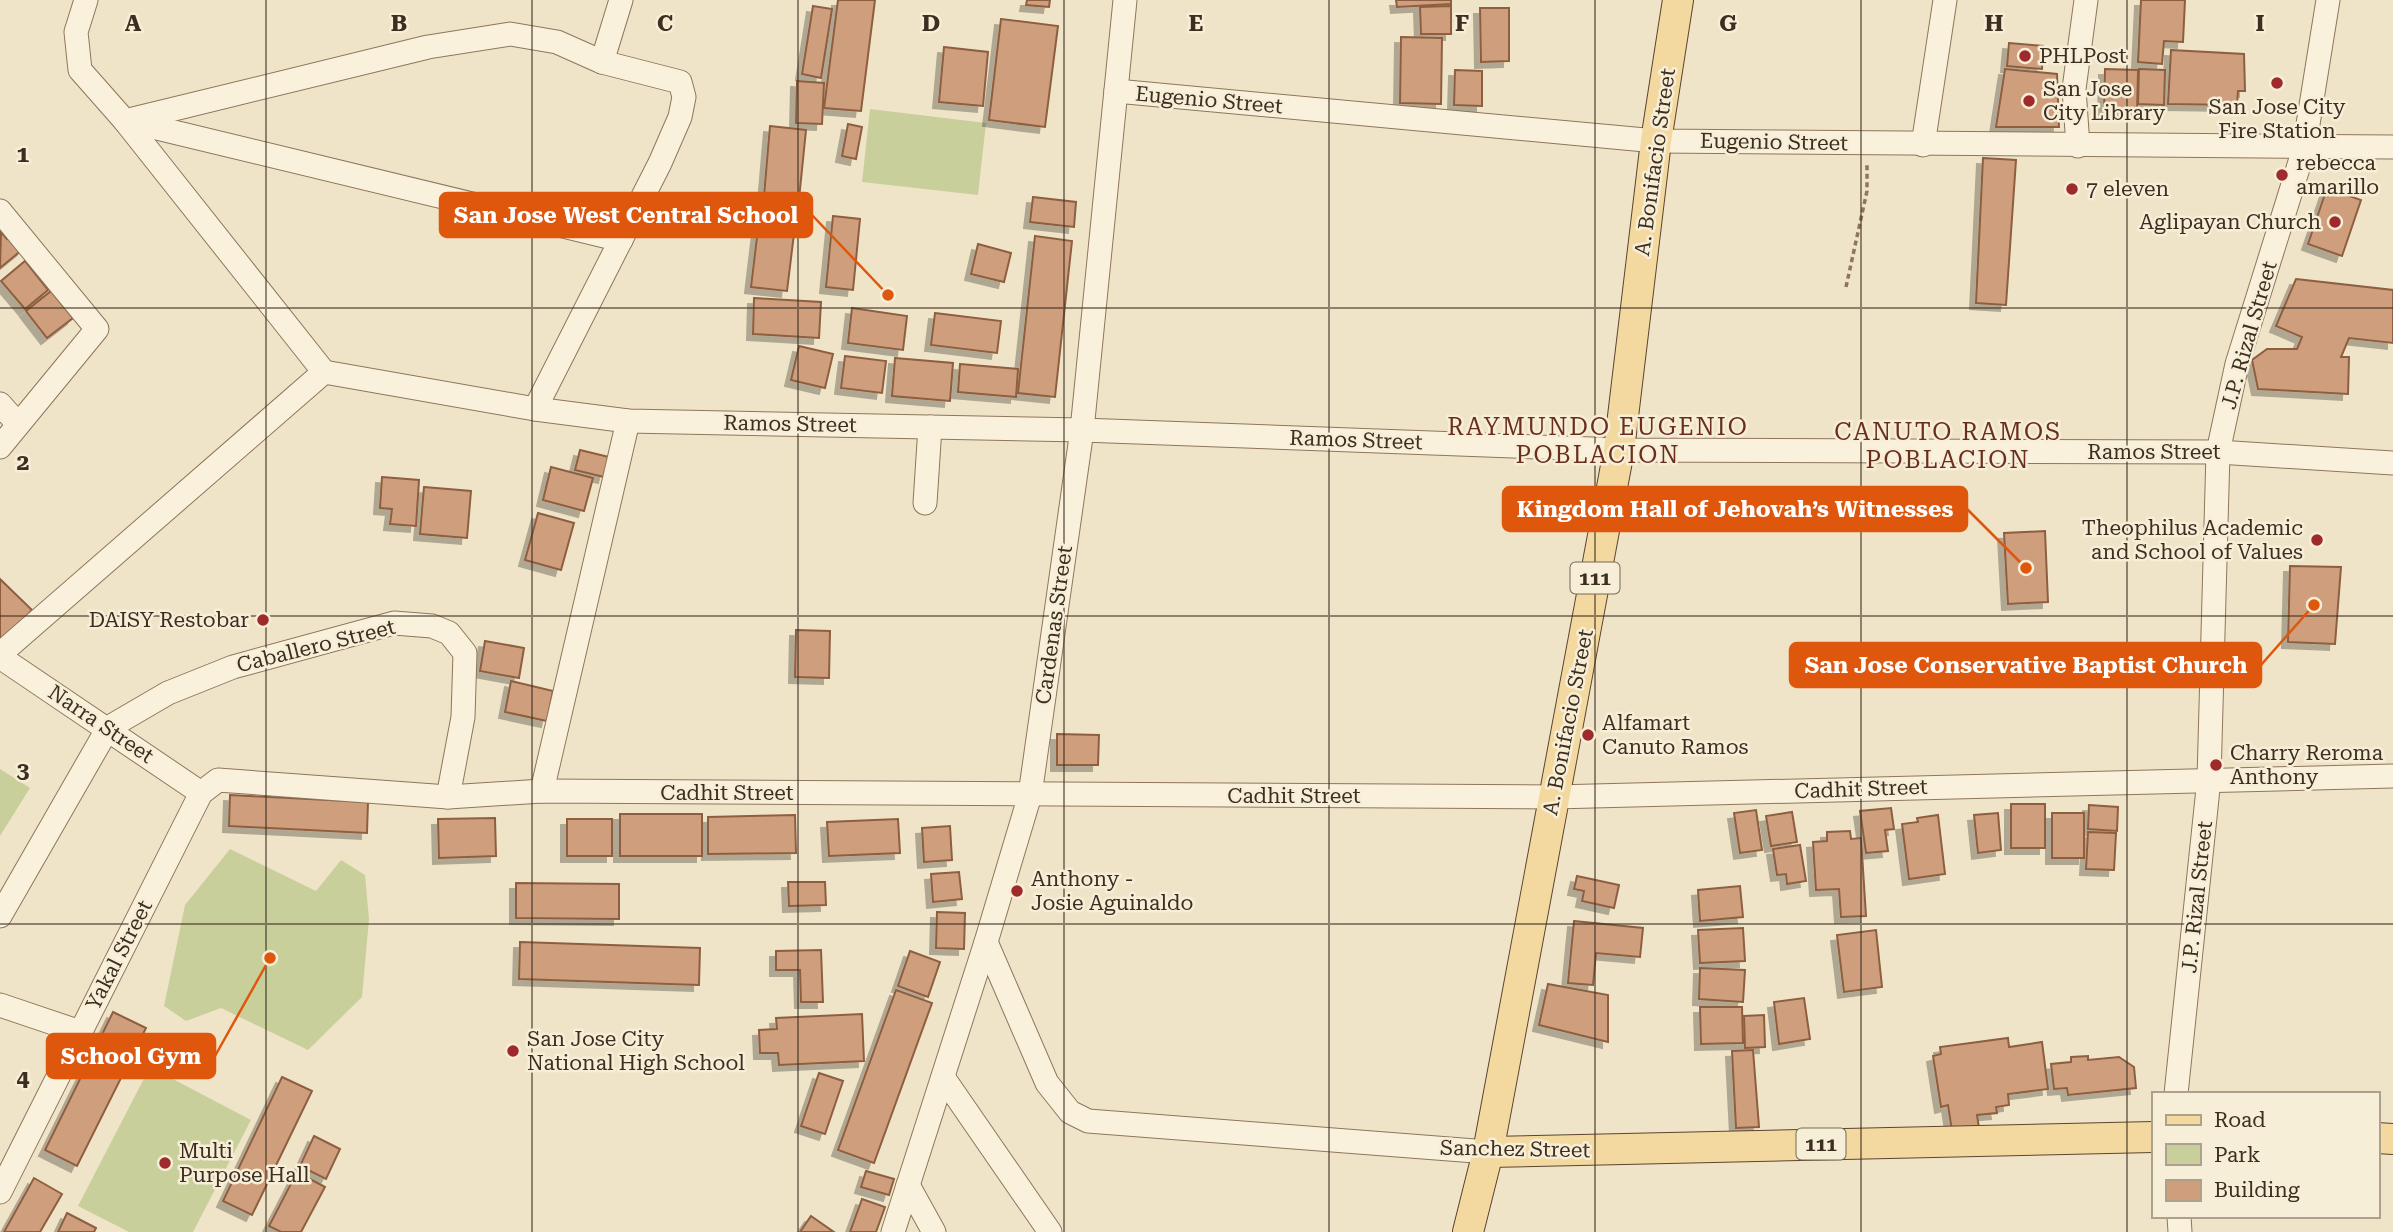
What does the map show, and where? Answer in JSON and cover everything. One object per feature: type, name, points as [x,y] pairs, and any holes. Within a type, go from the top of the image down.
[{"type":"main road","name":"A. Bonifacio Street","points":[[1468,1232],[1488,1152],[1619,450],[1656,141],[1678,0]]},
{"type":"main road","name":"Sanchez Street","points":[[1488,1152],[2152,1137]]},
{"type":"street","points":[[0,655],[324,372],[125,121],[80,70],[76,32],[86,0]]},
{"type":"street","points":[[602,62],[621,0]]},
{"type":"street","name":"Cardenas Street","points":[[893,1232],[1030,795],[1082,430],[1125,0]]},
{"type":"street","points":[[1923,145],[1945,0]]},
{"type":"street","points":[[2078,146],[2074,89],[2086,0]]},
{"type":"street","name":"J.P. Rizal Street","points":[[2176,1092],[2209,779],[2218,452],[2238,365],[2304,149],[2328,0]]},
{"type":"street","points":[[125,121],[428,47],[510,34],[558,42],[602,62],[680,82],[684,97],[680,117],[660,163],[535,410]]},
{"type":"street","name":"Eugenio Street","points":[[1116,91],[1656,141],[2304,149],[2393,147]]},
{"type":"street","points":[[125,121],[621,240]]},
{"type":"street","points":[[0,211],[97,329],[0,447]]},
{"type":"street","name":"Ramos Street","points":[[324,372],[535,410],[628,421],[1082,430],[1619,450],[2218,452],[2393,463]]},
{"type":"street","points":[[0,404],[18,424]]},
{"type":"street","points":[[542,791],[628,421]]},
{"type":"street","points":[[925,502],[930,427]]},
{"type":"street","name":"Caballero Street","points":[[108,728],[168,693],[233,667],[394,623],[432,626],[449,633],[465,653],[463,717],[448,797]]},
{"type":"street","name":"Narra Street","points":[[0,655],[201,793]]},
{"type":"street","points":[[0,916],[108,728]]},
{"type":"street","name":"Cadhit Street","points":[[201,793],[215,780],[221,780],[448,797],[542,791],[1554,797],[2393,776]]},
{"type":"street","name":"Yakal Street","points":[[1,1188],[201,793]]},
{"type":"street","name":"Sanchez Street","points":[[986,942],[1051,1091],[1070,1112],[1088,1121],[1488,1152]]},
{"type":"street","points":[[0,1005],[80,1032]]},
{"type":"street","points":[[943,1077],[1050,1232]]},
{"type":"street","points":[[908,1185],[934,1232]]},
{"type":"path","points":[[1846,287],[1867,191],[1867,143]]},
{"type":"green space","points":[[870,109],[986,123],[978,195],[862,182]]},
{"type":"green space","points":[[0,769],[30,788],[0,836]]},
{"type":"green space","points":[[230,849],[316,891],[341,860],[365,875],[369,919],[362,997],[308,1050],[221,1008],[186,1021],[164,1006],[185,905]]},
{"type":"green space","name":"Multi Purpose Hall","points":[[150,1067],[251,1120],[193,1232],[129,1232],[78,1206]]},
{"type":"building","points":[[838,0],[875,0],[861,111],[824,108]]},
{"type":"building","points":[[1027,0],[1050,0],[1049,7],[1026,5]]},
{"type":"building","points":[[1396,0],[1451,0],[1451,4],[1397,7]]},
{"type":"building","points":[[2141,0],[2185,0],[2183,42],[2164,41],[2162,64],[2138,62]]},
{"type":"building","points":[[813,6],[832,9],[821,78],[802,74]]},
{"type":"building","points":[[1451,6],[1451,34],[1421,34],[1420,7]]},
{"type":"building","points":[[1480,8],[1509,8],[1509,61],[1481,62]]},
{"type":"building","points":[[1001,19],[1058,26],[1045,127],[989,120]]},
{"type":"building","points":[[1401,37],[1442,38],[1441,104],[1400,103]]},
{"type":"building","name":"PHLPost","points":[[2009,43],[2043,46],[2042,69],[2007,66]]},
{"type":"building","points":[[944,47],[988,52],[983,106],[939,102]]},
{"type":"building","points":[[2171,50],[2244,54],[2245,91],[2238,91],[2237,105],[2168,104]]},
{"type":"building","name":"San Jose City Library","points":[[2005,69],[2057,74],[2059,127],[1996,127]]},
{"type":"building","points":[[2105,69],[2138,70],[2137,113],[2104,111]]},
{"type":"building","points":[[2139,69],[2165,70],[2164,105],[2138,104]]},
{"type":"building","points":[[1455,70],[1482,71],[1482,106],[1454,105]]},
{"type":"building","points":[[797,81],[824,83],[822,124],[796,123]]},
{"type":"building","points":[[848,124],[862,127],[856,159],[842,156]]},
{"type":"building","points":[[770,126],[806,130],[799,199],[764,196]]},
{"type":"building","points":[[1983,158],[2016,160],[2006,305],[1976,303]]},
{"type":"building","name":"Aglipayan Church","points":[[2327,188],[2361,200],[2342,256],[2308,244]]},
{"type":"building","points":[[1033,197],[1076,202],[1074,227],[1030,222]]},
{"type":"building","points":[[761,204],[797,209],[787,291],[751,287]]},
{"type":"building","points":[[833,216],[860,219],[853,290],[826,287]]},
{"type":"building","points":[[1,232],[7,239],[12,235],[23,249],[0,268]]},
{"type":"building","points":[[1035,236],[1072,241],[1055,397],[1018,393]]},
{"type":"building","points":[[978,244],[1011,253],[1004,282],[971,274]]},
{"type":"building","points":[[25,261],[48,290],[25,309],[1,281]]},
{"type":"building","points":[[2296,279],[2393,290],[2393,343],[2349,338],[2341,357],[2349,357],[2348,394],[2258,389],[2252,360],[2267,349],[2297,349],[2302,337],[2276,326]]},
{"type":"building","points":[[51,291],[73,318],[47,338],[26,311]]},
{"type":"building","points":[[754,298],[821,302],[819,338],[753,334]]},
{"type":"building","points":[[852,308],[907,316],[903,350],[848,343]]},
{"type":"building","points":[[935,313],[1001,321],[997,353],[931,345]]},
{"type":"building","points":[[799,346],[833,354],[825,388],[791,380]]},
{"type":"building","points":[[845,356],[886,361],[882,393],[841,388]]},
{"type":"building","points":[[895,358],[953,363],[950,401],[892,396]]},
{"type":"building","points":[[960,364],[1018,369],[1016,397],[958,392]]},
{"type":"building","points":[[580,450],[609,457],[604,477],[575,470]]},
{"type":"building","points":[[551,467],[593,478],[584,511],[543,500]]},
{"type":"building","points":[[382,477],[419,480],[416,526],[390,524],[392,509],[380,508]]},
{"type":"building","points":[[424,487],[471,491],[467,538],[420,534]]},
{"type":"building","points":[[538,513],[574,523],[561,570],[525,560]]},
{"type":"building","points":[[2045,531],[2048,602],[2008,604],[2004,533]]},
{"type":"building","points":[[2290,566],[2341,567],[2335,644],[2288,642]]},
{"type":"building","points":[[0,579],[32,610],[0,649]]},
{"type":"building","points":[[796,630],[830,631],[829,678],[795,677]]},
{"type":"building","points":[[485,641],[524,648],[519,678],[480,671]]},
{"type":"building","points":[[511,681],[553,691],[547,721],[505,712]]},
{"type":"building","points":[[1057,734],[1099,735],[1098,765],[1057,765]]},
{"type":"building","points":[[230,795],[368,802],[367,833],[229,826]]},
{"type":"building","points":[[2011,804],[2045,804],[2045,848],[2011,848]]},
{"type":"building","points":[[2089,805],[2118,807],[2117,831],[2088,829]]},
{"type":"building","points":[[1891,808],[1894,829],[1885,830],[1888,851],[1866,853],[1860,811]]},
{"type":"building","points":[[1756,810],[1762,850],[1740,853],[1734,813]]},
{"type":"building","points":[[1792,812],[1797,842],[1771,846],[1766,816]]},
{"type":"building","points":[[1998,813],[2001,850],[1978,853],[1974,815]]},
{"type":"building","points":[[2052,813],[2084,813],[2084,858],[2052,858]]},
{"type":"building","points":[[620,814],[702,814],[702,856],[620,856]]},
{"type":"building","points":[[795,815],[796,853],[708,854],[708,817]]},
{"type":"building","points":[[1938,815],[1945,874],[1909,879],[1902,824],[1918,822],[1917,818]]},
{"type":"building","points":[[495,818],[496,856],[439,858],[438,819]]},
{"type":"building","points":[[567,819],[612,819],[612,856],[567,856]]},
{"type":"building","points":[[898,819],[900,853],[829,856],[827,822]]},
{"type":"building","points":[[950,826],[952,860],[924,862],[922,828]]},
{"type":"building","points":[[1850,831],[1851,839],[1861,838],[1866,916],[1841,917],[1839,889],[1816,890],[1813,842],[1827,841],[1827,832]]},
{"type":"building","points":[[2088,832],[2116,833],[2114,870],[2086,869]]},
{"type":"building","points":[[1800,845],[1806,881],[1787,884],[1786,874],[1777,875],[1773,849]]},
{"type":"building","points":[[959,872],[962,899],[933,902],[931,874]]},
{"type":"building","points":[[1577,876],[1619,885],[1614,908],[1582,901],[1584,891],[1574,889]]},
{"type":"building","points":[[788,882],[825,882],[826,905],[789,906]]},
{"type":"building","points":[[516,883],[619,884],[619,919],[516,918]]},
{"type":"building","points":[[1740,886],[1743,917],[1700,921],[1698,890]]},
{"type":"building","points":[[937,912],[965,913],[964,949],[936,948]]},
{"type":"building","points":[[1574,921],[1643,928],[1640,957],[1596,953],[1593,985],[1568,983]]},
{"type":"building","points":[[1743,928],[1745,961],[1700,963],[1698,930]]},
{"type":"building","points":[[1876,930],[1882,987],[1844,992],[1837,935]]},
{"type":"building","points":[[520,942],[700,948],[699,985],[519,979]]},
{"type":"building","points":[[821,950],[823,1002],[801,1002],[800,970],[776,970],[776,951]]},
{"type":"building","points":[[910,951],[940,962],[928,997],[898,986]]},
{"type":"building","points":[[1700,968],[1745,970],[1743,1002],[1699,999]]},
{"type":"building","points":[[1548,984],[1608,995],[1608,1042],[1539,1025]]},
{"type":"building","points":[[896,990],[932,1003],[874,1163],[838,1150]]},
{"type":"building","points":[[1804,998],[1810,1039],[1779,1044],[1774,1002]]},
{"type":"building","points":[[1700,1007],[1742,1007],[1743,1043],[1701,1044]]},
{"type":"building","points":[[113,1012],[146,1028],[77,1166],[45,1150]]},
{"type":"building","points":[[862,1014],[864,1061],[779,1065],[778,1053],[760,1053],[759,1030],[777,1029],[776,1018]]},
{"type":"building","points":[[1764,1015],[1765,1047],[1745,1048],[1744,1016]]},
{"type":"building","points":[[2008,1038],[2009,1047],[2042,1042],[2048,1089],[2008,1094],[2009,1105],[1996,1107],[1997,1113],[1977,1115],[1979,1128],[1952,1131],[1948,1105],[1941,1107],[1933,1056],[1941,1054],[1940,1047]]},
{"type":"building","points":[[1753,1050],[1759,1127],[1736,1128],[1732,1051]]},
{"type":"building","points":[[2088,1056],[2088,1060],[2119,1057],[2134,1067],[2136,1088],[2068,1095],[2067,1088],[2054,1089],[2051,1064],[2071,1062],[2071,1057]]},
{"type":"building","points":[[819,1073],[843,1081],[825,1134],[801,1126]]},
{"type":"building","points":[[282,1077],[312,1091],[252,1215],[223,1201]]},
{"type":"building","points":[[314,1136],[340,1149],[326,1179],[300,1166]]},
{"type":"building","points":[[866,1171],[894,1179],[889,1195],[861,1187]]},
{"type":"building","points":[[297,1172],[325,1187],[301,1232],[281,1232],[269,1226]]},
{"type":"building","points":[[34,1178],[62,1194],[40,1232],[4,1232]]},
{"type":"building","points":[[862,1199],[885,1207],[876,1232],[850,1232]]},
{"type":"building","points":[[67,1213],[96,1228],[94,1232],[58,1232]]},
{"type":"building","points":[[811,1216],[834,1232],[800,1232]]},
{"type":"place","name":"PHLPost","points":[[2025,56]]},
{"type":"place","name":"San Jose City Fire Station","points":[[2277,83]]},
{"type":"place","name":"San Jose City Library","points":[[2029,101]]},
{"type":"place","name":"rebecca amarillo","points":[[2282,175]]},
{"type":"place","name":"7 eleven","points":[[2072,189]]},
{"type":"place","name":"Aglipayan Church","points":[[2335,222]]},
{"type":"place","name":"San Jose West Central School","points":[[888,295]]},
{"type":"place","name":"Theophilus Academic and School of Values","points":[[2317,540]]},
{"type":"place","name":"Kingdom Hall of Jehovah’s Witnesses","points":[[2026,568]]},
{"type":"place","name":"San Jose Conservative Baptist Church","points":[[2314,605]]},
{"type":"place","name":"DAISY Restobar","points":[[263,620]]},
{"type":"place","name":"Alfamart Canuto Ramos","points":[[1588,735]]},
{"type":"place","name":"Charry Reroma Anthony","points":[[2216,765]]},
{"type":"place","name":"Anthony - Josie Aguinaldo","points":[[1017,891]]},
{"type":"place","name":"School Gym","points":[[270,958]]},
{"type":"place","name":"San Jose City National High School","points":[[513,1051]]},
{"type":"place","name":"Multi Purpose Hall","points":[[165,1163]]},
{"type":"district","name":"RAYMUNDO EUGENIO POBLACION","points":[[1598,441]]},
{"type":"district","name":"CANUTO RAMOS POBLACION","points":[[1948,446]]}]
